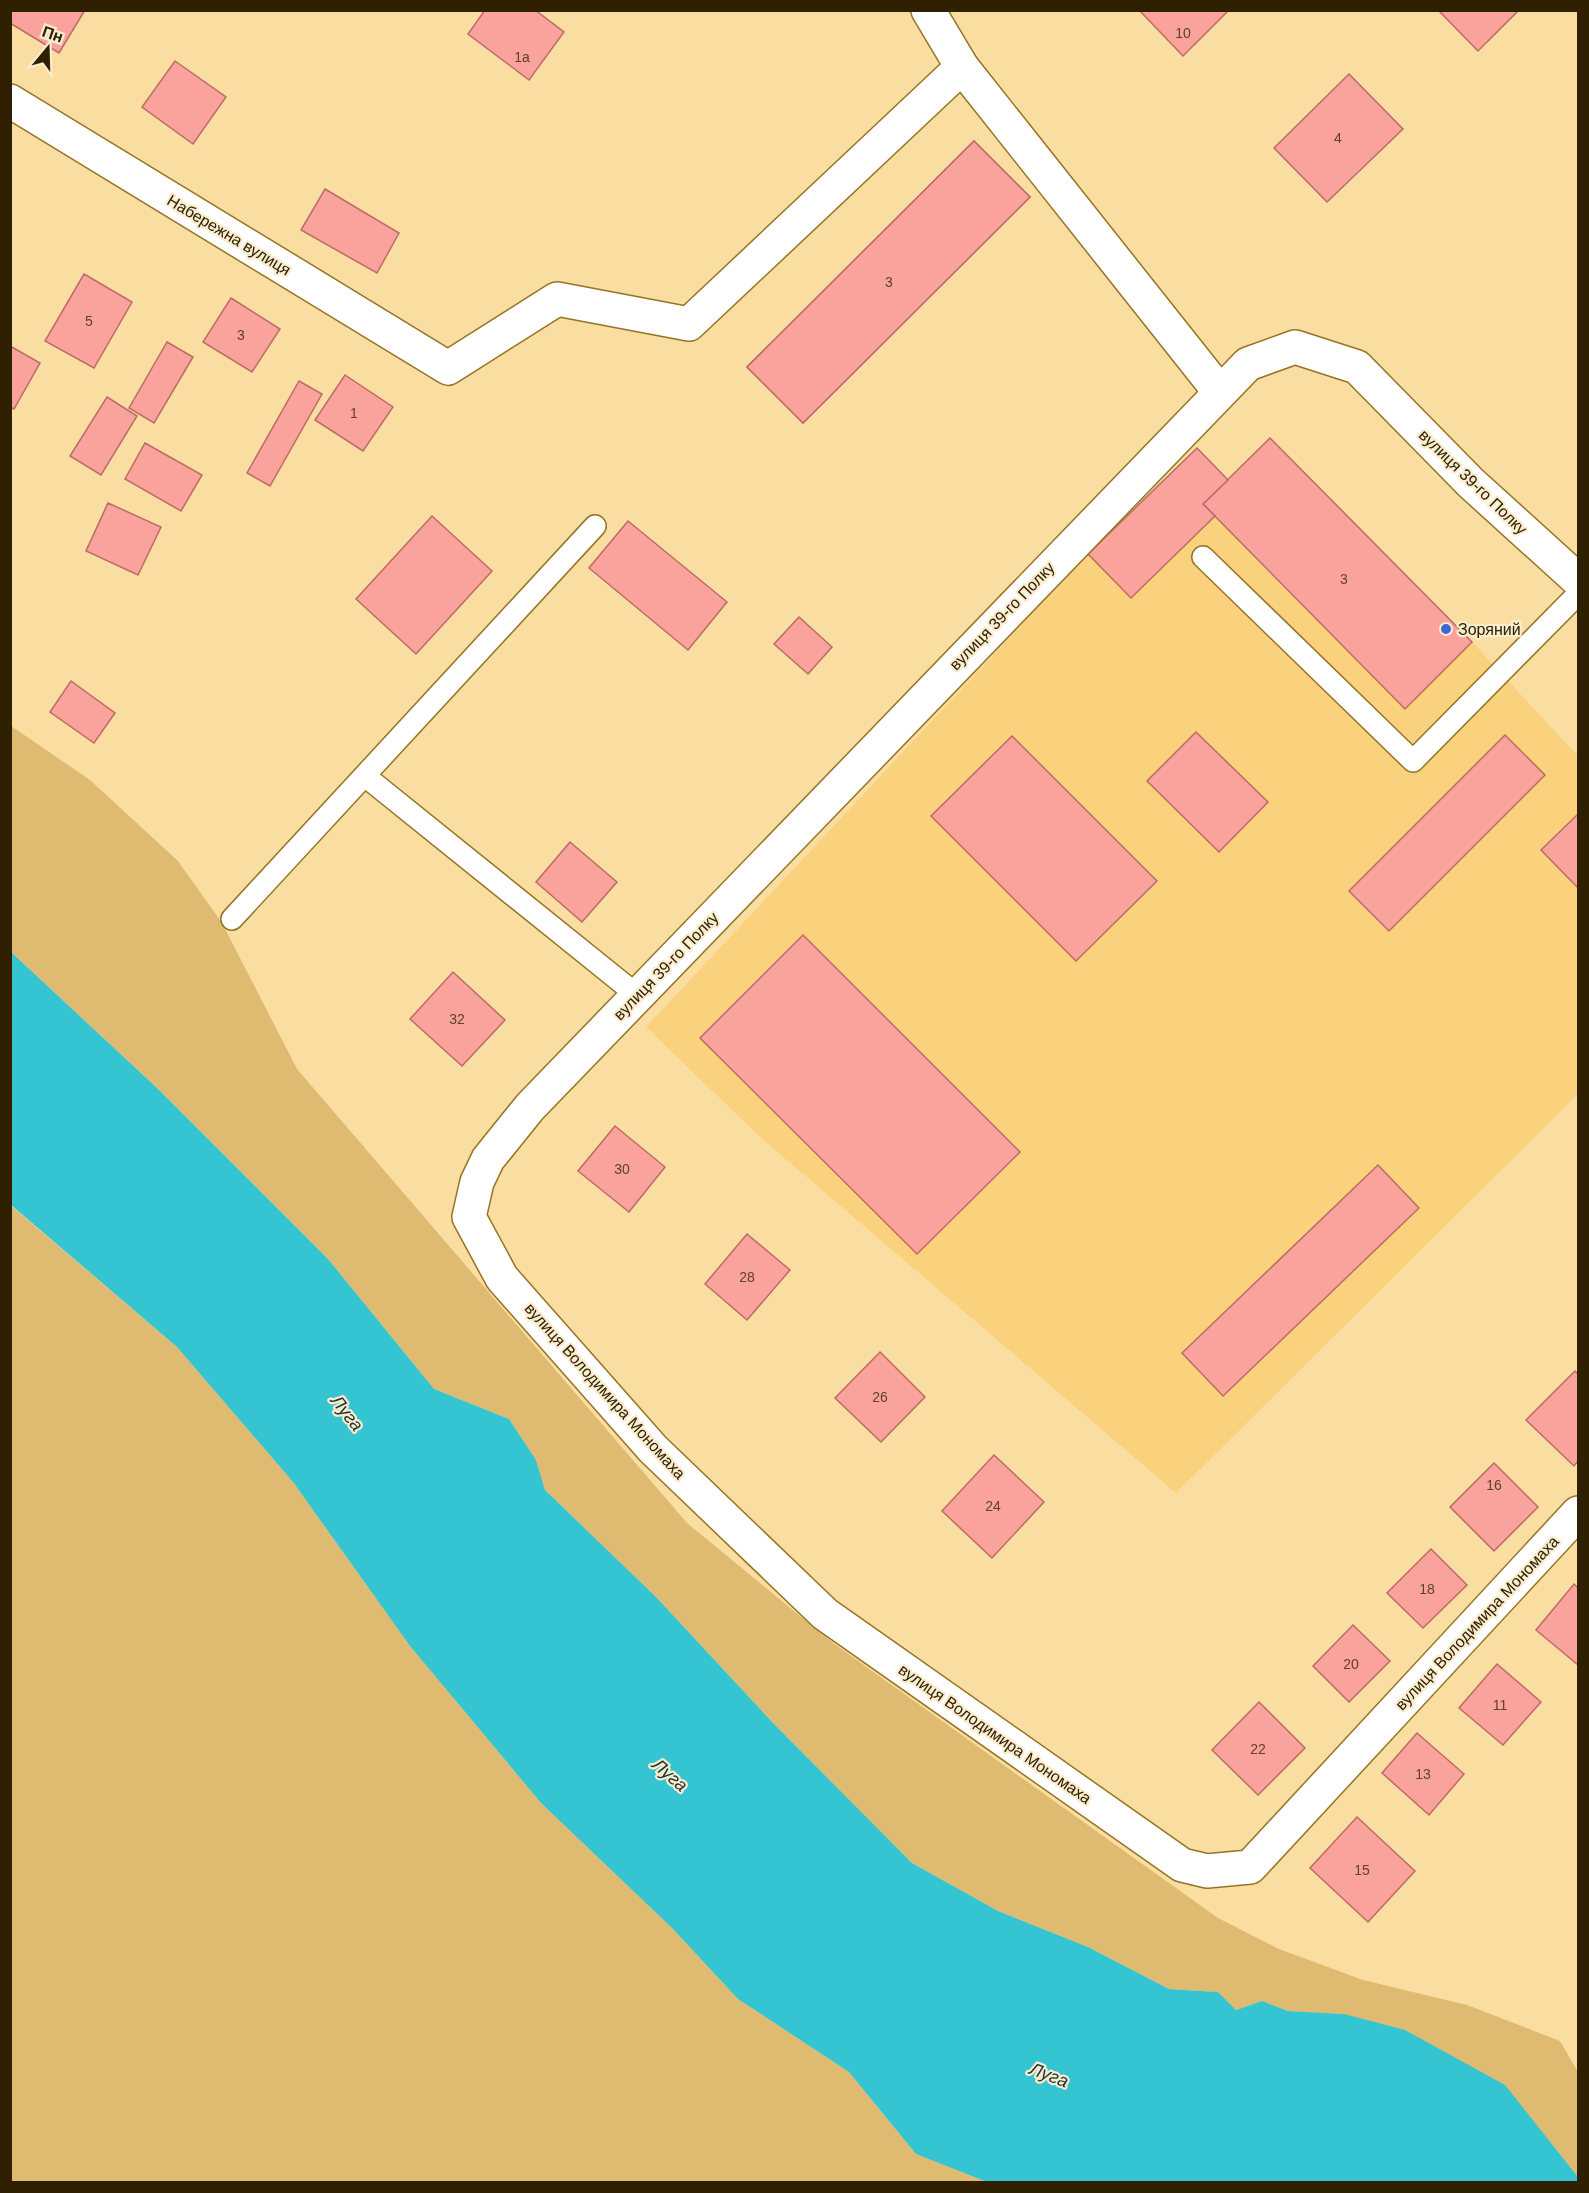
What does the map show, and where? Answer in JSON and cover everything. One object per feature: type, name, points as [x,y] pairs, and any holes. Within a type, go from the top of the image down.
[{"type":"street","points":[[928,10],[962,67],[1219,391]]},
{"type":"street","name":"Набережна вулиця","points":[[10,101],[448,368],[557,299],[689,324],[962,67]]},
{"type":"street","name":"вулиця 39-го Полку","points":[[477,1182],[488,1159],[530,1107],[1219,391],[1248,364],[1295,347],[1357,367],[1471,483],[1578,580]]},
{"type":"street","name":"вулиця Володимира Мономаха","points":[[477,1182],[470,1217],[502,1278],[661,1457],[825,1614],[1182,1865],[1207,1871],[1250,1867],[1578,1513]]},
{"type":"lane","points":[[232,919],[596,526]]},
{"type":"lane","points":[[1203,557],[1413,761],[1578,594]]},
{"type":"lane","points":[[364,776],[637,995]]},
{"type":"shaded area","points":[[1270,438],[1472,642],[1578,756],[1578,1094],[1176,1493],[761,1138],[646,1027],[1088,554],[1197,448],[1228,480]]},
{"type":"shaded area","points":[[11,726],[90,780],[178,861],[222,923],[297,1069],[687,1523],[833,1643],[1218,1918],[1279,1949],[1363,1980],[1467,2005],[1560,2041],[1578,2072],[1578,2177],[1550,2142],[1344,2014],[1288,2011],[1262,2001],[1236,2010],[1218,1992],[1169,1989],[1088,1947],[998,1911],[912,1863],[773,1723],[656,1597],[545,1490],[536,1460],[509,1419],[434,1389],[328,1259],[158,1089],[11,952]]},
{"type":"shaded area","points":[[10,1205],[177,1347],[293,1482],[410,1646],[541,1803],[672,1928],[738,1999],[849,2072],[916,2154],[987,2182],[11,2182]]},
{"type":"water","name":"Луга","points":[[11,952],[158,1089],[328,1259],[434,1389],[509,1419],[536,1460],[545,1490],[656,1597],[773,1723],[912,1863],[998,1911],[1088,1947],[1169,1989],[1218,1992],[1236,2010],[1262,2001],[1288,2011],[1344,2014],[1405,2030],[1505,2085],[1578,2177],[1578,2182],[987,2182],[916,2154],[849,2072],[738,1999],[672,1928],[541,1803],[410,1646],[293,1482],[177,1347],[11,1205]]},
{"type":"building","points":[[11,10],[85,10],[59,53],[10,23]]},
{"type":"building","points":[[485,10],[535,10],[564,32],[529,80],[468,34]]},
{"type":"building","points":[[1139,10],[1229,10],[1183,56]]},
{"type":"building","points":[[1438,10],[1519,10],[1478,51]]},
{"type":"building","points":[[175,61],[226,97],[193,144],[142,107]]},
{"type":"building","points":[[1349,74],[1403,129],[1327,202],[1274,148]]},
{"type":"building","points":[[974,141],[1030,197],[803,423],[747,367]]},
{"type":"building","points":[[974,141],[1030,197],[803,423],[747,367]]},
{"type":"building","points":[[325,189],[399,233],[377,273],[301,230]]},
{"type":"building","points":[[84,274],[132,302],[94,368],[45,341]]},
{"type":"building","points":[[231,298],[280,329],[252,372],[203,342]]},
{"type":"building","points":[[167,342],[193,357],[154,423],[129,408]]},
{"type":"building","points":[[10,346],[40,363],[14,409],[10,407]]},
{"type":"building","points":[[345,375],[393,407],[363,451],[315,420]]},
{"type":"building","points":[[299,381],[322,394],[270,486],[247,473]]},
{"type":"building","points":[[107,397],[137,416],[101,475],[70,456]]},
{"type":"building","points":[[1270,438],[1472,642],[1405,709],[1203,504]]},
{"type":"building","points":[[145,443],[202,475],[181,511],[125,479]]},
{"type":"building","points":[[1197,448],[1228,480],[1203,504],[1215,516],[1131,598],[1088,554]]},
{"type":"building","points":[[108,503],[161,527],[138,575],[86,551]]},
{"type":"building","points":[[432,516],[492,571],[416,654],[356,599]]},
{"type":"building","points":[[628,521],[727,602],[688,650],[589,568]]},
{"type":"building","points":[[799,617],[832,647],[808,674],[774,644]]},
{"type":"building","points":[[71,681],[115,713],[94,743],[50,712]]},
{"type":"building","points":[[1196,732],[1268,802],[1219,852],[1147,781]]},
{"type":"building","points":[[1505,735],[1545,775],[1389,931],[1349,891]]},
{"type":"building","points":[[1012,736],[1157,881],[1076,961],[931,816]]},
{"type":"building","points":[[1578,814],[1578,888],[1541,850]]},
{"type":"building","points":[[570,842],[617,882],[582,922],[536,882]]},
{"type":"building","points":[[803,935],[1020,1152],[917,1254],[700,1038]]},
{"type":"building","points":[[453,972],[505,1020],[462,1066],[410,1019]]},
{"type":"building","points":[[615,1126],[665,1167],[629,1212],[578,1171]]},
{"type":"building","points":[[1378,1165],[1419,1208],[1223,1396],[1182,1353]]},
{"type":"building","points":[[747,1234],[790,1270],[747,1320],[705,1284]]},
{"type":"building","points":[[880,1352],[925,1397],[881,1442],[835,1398]]},
{"type":"building","points":[[1575,1371],[1578,1374],[1578,1461],[1574,1466],[1526,1420]]},
{"type":"building","points":[[994,1455],[1044,1502],[992,1558],[942,1511]]},
{"type":"building","points":[[1494,1463],[1538,1507],[1494,1551],[1450,1507]]},
{"type":"building","points":[[1431,1549],[1467,1585],[1423,1628],[1387,1593]]},
{"type":"building","points":[[1574,1584],[1578,1588],[1578,1665],[1536,1630]]},
{"type":"building","points":[[1353,1625],[1390,1661],[1349,1702],[1313,1666]]},
{"type":"building","points":[[1497,1664],[1541,1702],[1503,1745],[1459,1708]]},
{"type":"building","points":[[1259,1702],[1305,1748],[1258,1795],[1212,1750]]},
{"type":"building","points":[[1417,1733],[1464,1774],[1429,1815],[1382,1773]]},
{"type":"building","points":[[1357,1817],[1415,1871],[1368,1922],[1310,1868]]},
{"type":"place","name":"Зоряний","points":[[1446,629]]}]
